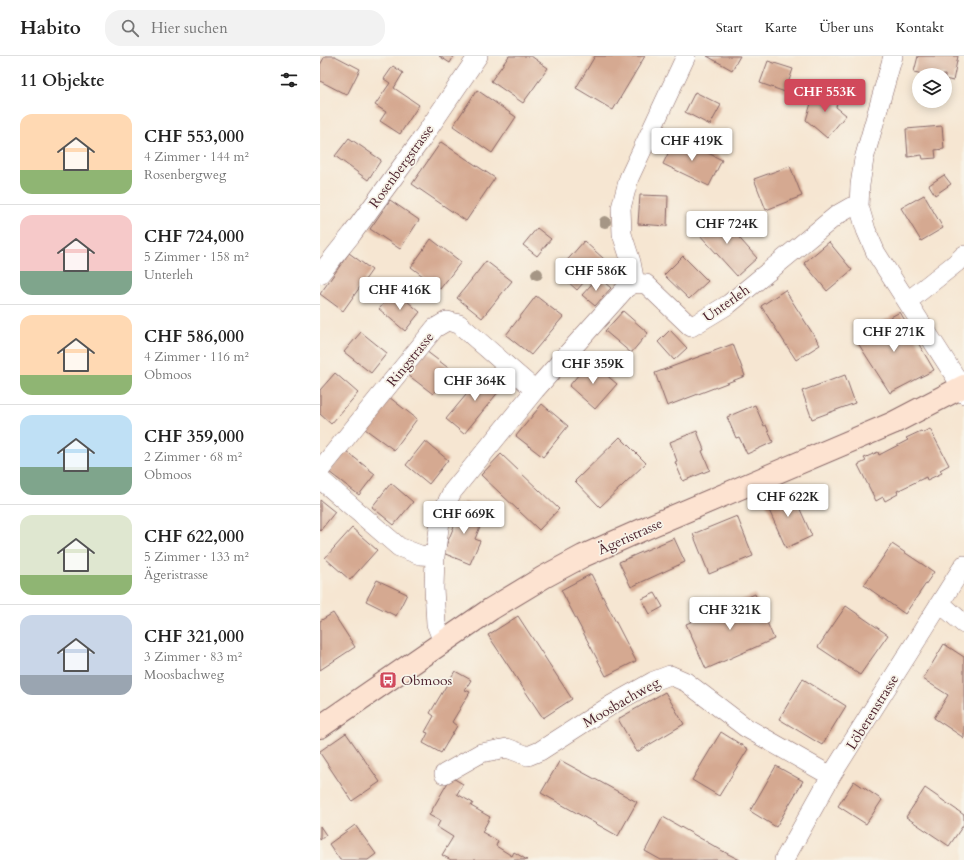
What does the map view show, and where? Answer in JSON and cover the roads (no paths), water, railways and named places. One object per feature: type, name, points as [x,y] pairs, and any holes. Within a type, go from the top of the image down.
[{"type":"main road","name":"Ägeristrasse","points":[[320,727],[504,601],[544,577],[584,556],[893,423],[963,389]]},
{"type":"street","name":"Rosenbergstrasse","points":[[320,274],[352,234],[421,140],[478,56]]},
{"type":"street","points":[[443,642],[436,624],[434,588],[435,556],[441,516],[452,492],[535,390],[626,288],[635,283],[631,262],[622,234],[621,208],[629,178],[686,56]]},
{"type":"street","points":[[893,56],[864,159],[860,185],[859,206],[866,230],[876,253],[963,389]]},
{"type":"street","name":"Unterleh","points":[[635,283],[646,284],[691,327],[729,304],[837,215],[851,207],[859,206]]},
{"type":"street","points":[[908,302],[956,263],[964,254]]},
{"type":"street","name":"Ringstrasse","points":[[320,470],[435,328],[448,321],[459,324],[535,390]]},
{"type":"street","points":[[320,479],[398,547],[420,555],[435,556]]},
{"type":"street","name":"Löberenstrasse","points":[[784,860],[831,776],[964,565]]},
{"type":"street","points":[[940,603],[964,624]]},
{"type":"street","name":"Moosbachweg","points":[[444,774],[481,753],[507,748],[528,756],[540,751],[620,700],[654,681],[670,675],[686,682],[744,727],[831,776]]},
{"type":"place","name":"Obmoos","points":[[388,680]]}]
